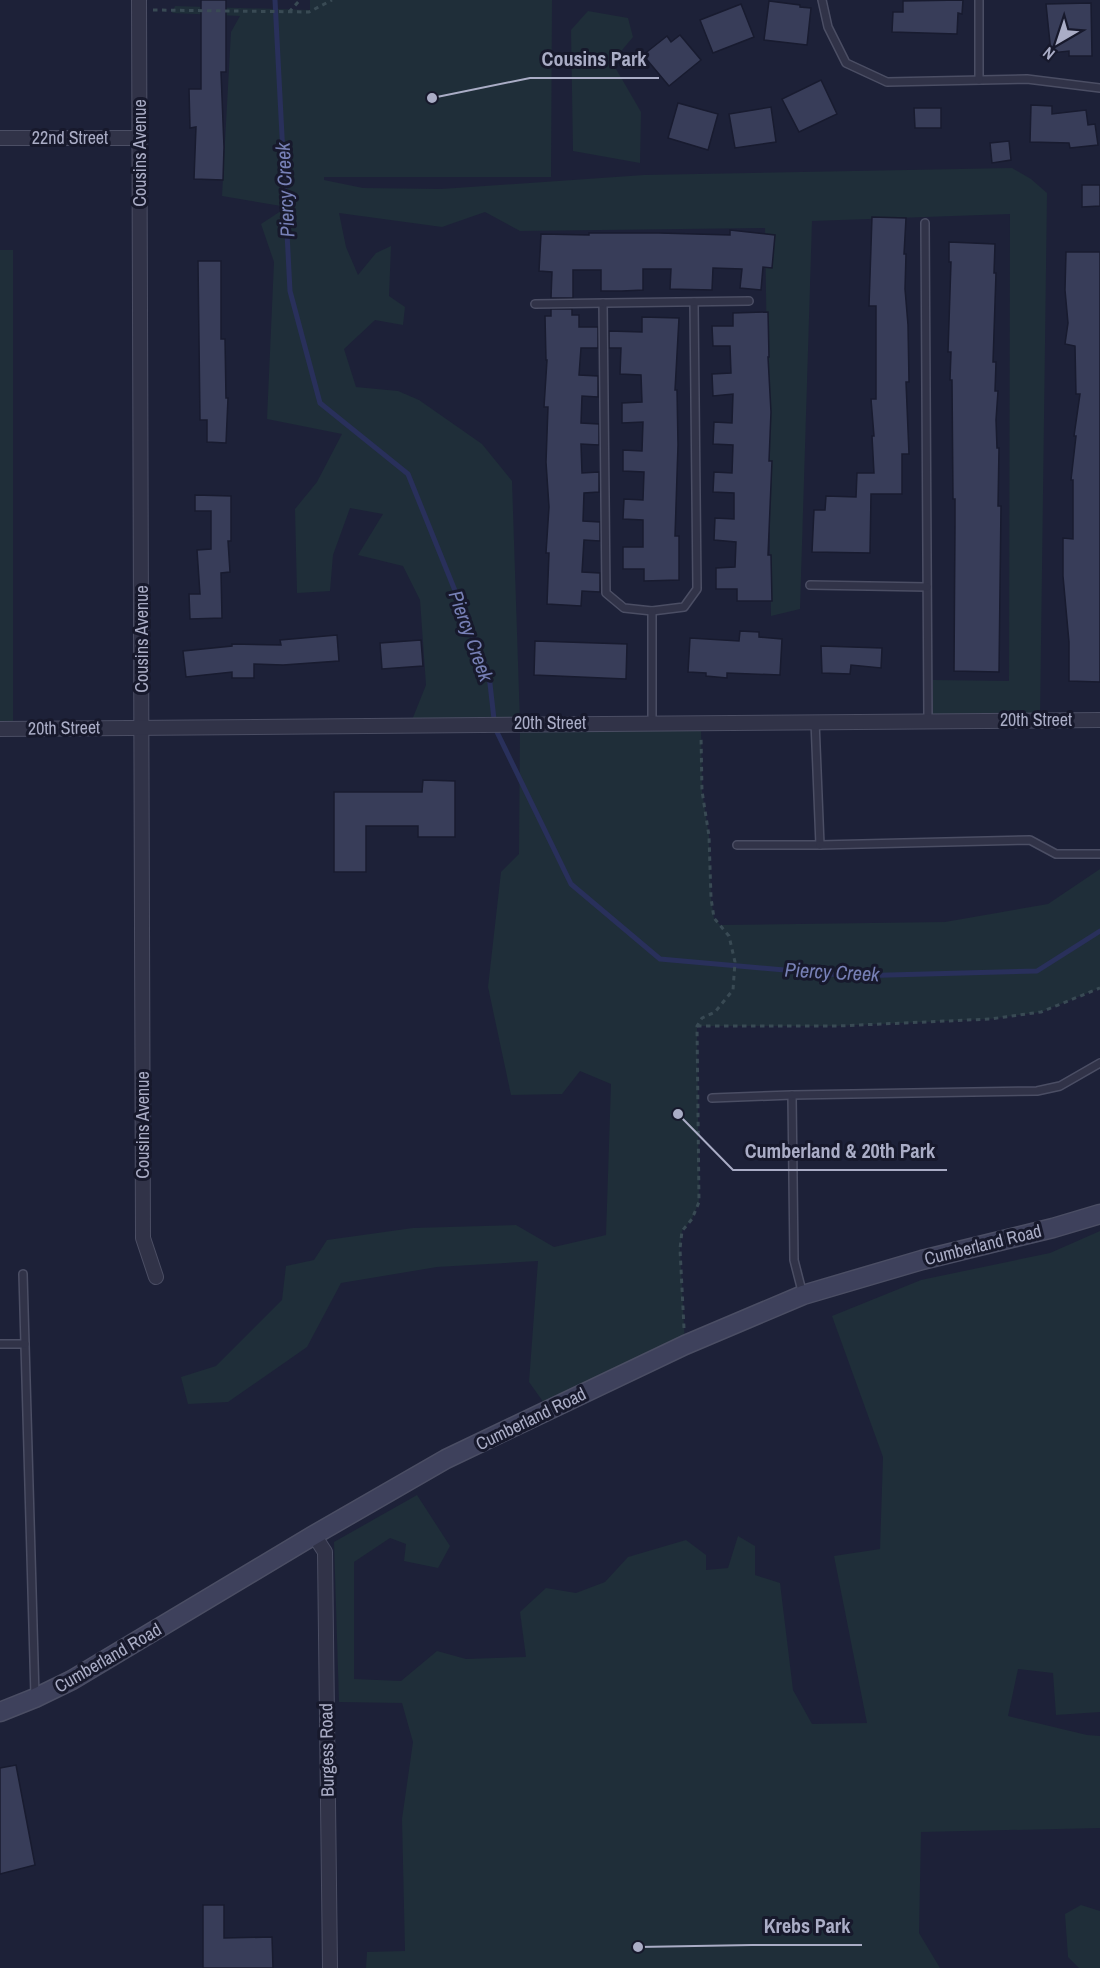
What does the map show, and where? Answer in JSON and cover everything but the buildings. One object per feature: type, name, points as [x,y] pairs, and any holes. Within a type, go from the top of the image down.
[{"type":"street","name":"Cousins Avenue","points":[[139,5],[143,1238],[156,1277]]},
{"type":"street","name":"22nd Street","points":[[0,138],[140,138]]},
{"type":"street","name":"20th Street","points":[[0,729],[1100,720]]},
{"type":"street","name":"Cumberland Road","points":[[0,1712],[72,1680],[446,1459],[686,1345],[803,1295],[922,1260],[1100,1214]]},
{"type":"street","name":"Burgess Road","points":[[314,1535],[325,1552],[330,1968]]},
{"type":"lane","points":[[822,0],[828,27],[846,63],[887,82],[1028,79],[1100,88]]},
{"type":"lane","points":[[978,80],[979,0]]},
{"type":"lane","points":[[925,224],[928,720]]},
{"type":"lane","points":[[535,304],[749,301]]},
{"type":"lane","points":[[603,303],[606,593],[624,608],[652,611],[684,607],[698,589],[694,302]]},
{"type":"lane","points":[[810,585],[927,587]]},
{"type":"lane","points":[[652,611],[652,723]]},
{"type":"lane","points":[[815,721],[819,845]]},
{"type":"lane","points":[[737,845],[1030,840],[1056,854],[1100,854]]},
{"type":"lane","points":[[712,1098],[1036,1091],[1060,1086],[1100,1063]]},
{"type":"lane","points":[[792,1095],[794,1260],[803,1295]]},
{"type":"lane","points":[[23,1274],[35,1698]]},
{"type":"lane","points":[[0,1344],[25,1344]]},
{"type":"path","points":[[289,12],[300,0]]},
{"type":"path","points":[[139,5],[309,12],[332,0]]},
{"type":"path","points":[[686,1345],[680,1249],[682,1231],[692,1219],[699,1202],[697,1026],[702,1018],[715,1012],[733,990],[735,962],[729,936],[714,918],[711,898],[710,836],[702,791],[701,722]]},
{"type":"path","points":[[697,1026],[829,1026],[990,1019],[1041,1012],[1100,988]]},
{"type":"shaded area","points":[[310,0],[552,0],[551,177],[324,177],[324,180],[363,188],[441,189],[644,175],[1012,168],[1031,179],[1047,193],[1040,720],[933,720],[933,680],[1009,681],[1010,214],[812,221],[800,609],[771,616],[765,228],[520,231],[485,212],[442,227],[339,213],[346,247],[358,275],[376,253],[391,246],[389,296],[405,307],[403,325],[375,320],[344,349],[356,387],[398,391],[419,400],[482,444],[512,481],[520,723],[701,722],[702,791],[709,836],[711,898],[714,918],[720,925],[945,922],[1048,904],[1100,869],[1100,988],[1041,1012],[990,1019],[838,1026],[697,1026],[699,1202],[692,1219],[682,1231],[680,1249],[685,1345],[549,1410],[529,1382],[538,1261],[437,1267],[341,1283],[307,1347],[228,1402],[188,1404],[181,1377],[216,1366],[282,1300],[286,1266],[314,1260],[327,1240],[413,1228],[516,1225],[554,1247],[606,1235],[611,1084],[580,1071],[562,1094],[511,1095],[488,987],[501,872],[519,854],[520,724],[410,725],[426,685],[420,600],[403,566],[358,555],[383,514],[350,508],[333,555],[330,591],[297,593],[295,509],[317,482],[342,434],[267,419],[274,262],[261,224],[287,207],[222,196],[231,32],[240,16],[172,13],[175,6],[310,10]]},
{"type":"shaded area","points":[[588,11],[628,18],[633,37],[612,62],[641,112],[640,163],[573,151],[571,30]]},
{"type":"shaded area","points":[[0,250],[13,250],[13,729],[0,729]]},
{"type":"shaded area","points":[[1100,1231],[1100,1712],[1056,1715],[1053,1673],[1018,1669],[1008,1716],[1100,1736],[1100,1828],[921,1832],[919,1933],[940,1968],[366,1968],[367,1952],[405,1951],[402,1819],[413,1742],[402,1703],[339,1702],[334,1542],[417,1495],[450,1546],[438,1568],[404,1561],[406,1544],[390,1538],[354,1562],[354,1679],[401,1681],[437,1651],[466,1659],[526,1657],[520,1612],[546,1588],[576,1593],[605,1582],[628,1557],[686,1540],[706,1555],[706,1570],[728,1568],[738,1536],[755,1546],[755,1575],[780,1583],[793,1690],[812,1724],[867,1723],[834,1556],[880,1549],[883,1457],[832,1316],[921,1280],[1050,1253]]},
{"type":"shaded area","points":[[1081,1905],[1100,1911],[1100,1968],[1079,1968],[1068,1957],[1065,1914]]},
{"type":"waterway","name":"Piercy Creek","points":[[275,0],[290,291],[320,403],[408,474],[489,675],[495,728],[571,884],[660,959],[852,976],[1037,971],[1100,931]]},
{"type":"place","name":"Cousins Park","points":[[432,98]]},
{"type":"place","name":"Cumberland & 20th Park","points":[[678,1114]]},
{"type":"place","name":"Krebs Park","points":[[638,1947]]}]
